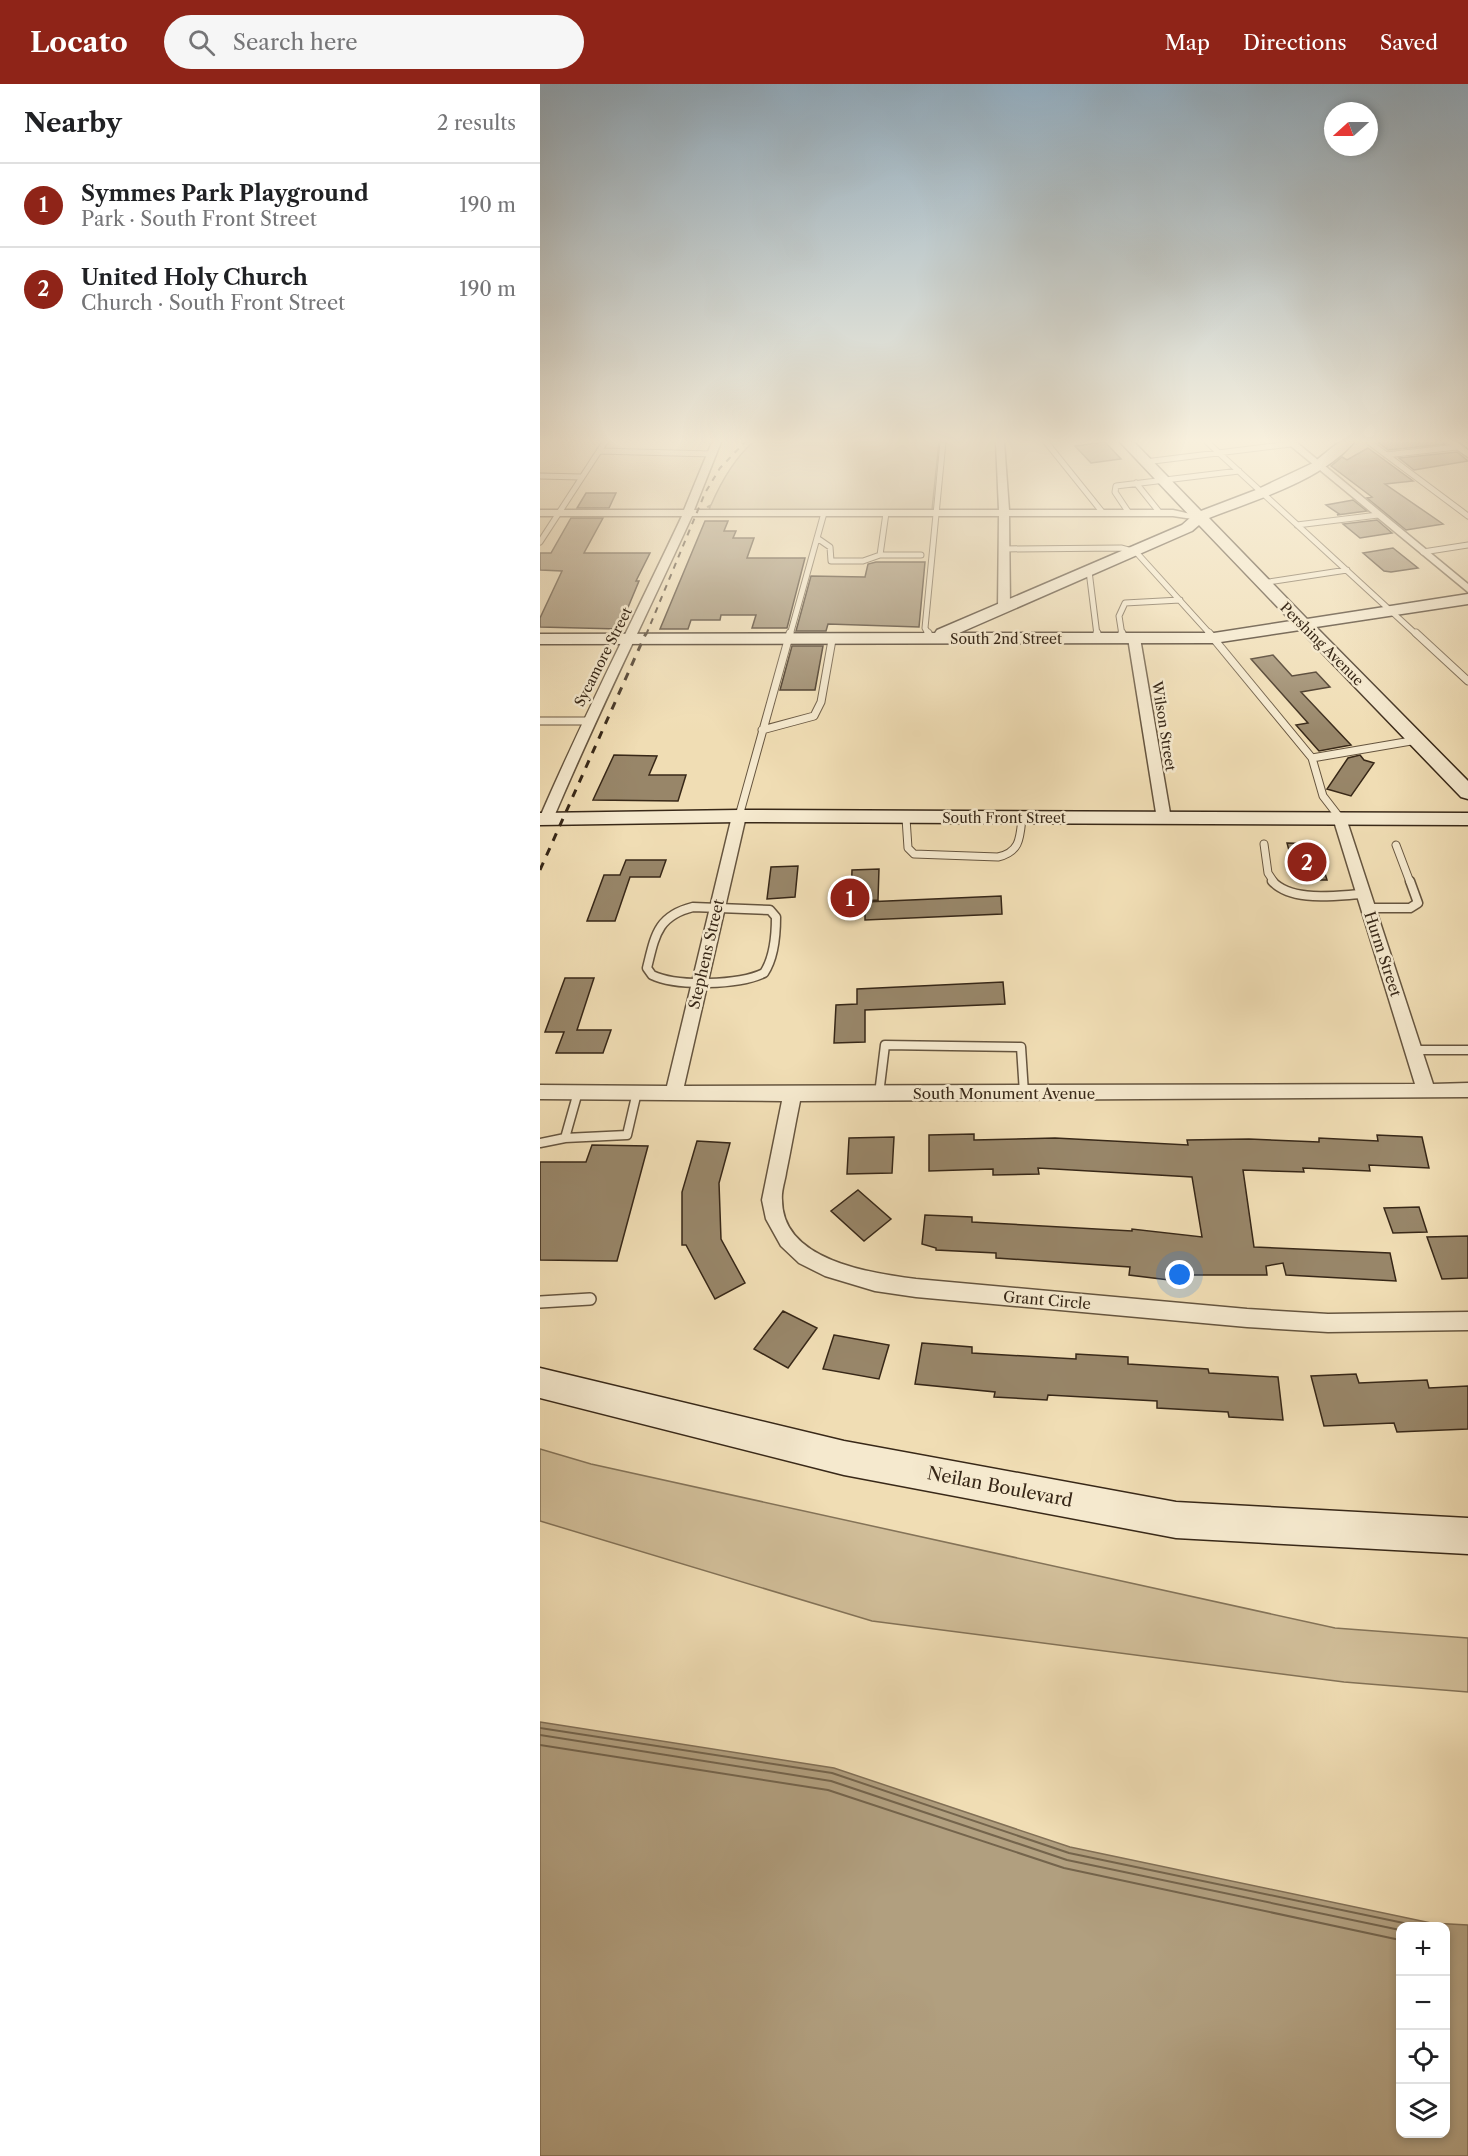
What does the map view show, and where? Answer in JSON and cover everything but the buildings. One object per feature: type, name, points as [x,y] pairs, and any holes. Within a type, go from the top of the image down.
[{"type":"street","name":"Sycamore Street","points":[[543,819],[676,539]]},
{"type":"street","points":[[1003,539],[1004,608]]},
{"type":"street","points":[[931,639],[1164,539]]},
{"type":"street","name":"Pershing Avenue","points":[[1220,539],[1468,793]]},
{"type":"street","points":[[1407,539],[1468,589]]},
{"type":"street","name":"South 2nd Street","points":[[540,639],[1214,638],[1468,598]]},
{"type":"street","name":"Wilson Street","points":[[1129,639],[1164,819]]},
{"type":"street","name":"South Front Street","points":[[543,819],[739,816],[1468,819]]},
{"type":"street","name":"Stephens Street","points":[[674,1092],[739,816]]},
{"type":"street","name":"Hurm Street","points":[[1340,818],[1426,1090]]},
{"type":"street","name":"South Monument Avenue","points":[[540,1092],[879,1094],[1468,1090]]},
{"type":"street","name":"Grant Circle","points":[[792,1094],[772,1200],[776,1219],[788,1240],[806,1257],[832,1270],[875,1282],[916,1288],[1247,1318],[1328,1323],[1468,1321]]},
{"type":"street","name":"Neilan Boulevard","points":[[540,1383],[844,1458],[1176,1520],[1468,1536]]},
{"type":"lane","points":[[739,816],[817,539]]},
{"type":"lane","points":[[818,539],[831,548],[831,561],[863,561],[880,555],[921,555]]},
{"type":"lane","points":[[880,555],[882,539]]},
{"type":"lane","points":[[931,639],[925,628],[934,539]]},
{"type":"lane","points":[[1313,539],[1468,681]]},
{"type":"lane","points":[[1423,552],[1468,545]]},
{"type":"lane","points":[[1003,549],[1121,548],[1136,552],[1214,638],[1312,758],[1323,796],[1340,818]]},
{"type":"lane","points":[[1262,583],[1347,570]]},
{"type":"lane","points":[[1089,571],[1098,639]]},
{"type":"lane","points":[[1129,639],[1118,620],[1119,611],[1125,603],[1180,600]]},
{"type":"lane","points":[[762,730],[814,716],[820,702],[832,640]]},
{"type":"lane","points":[[540,721],[588,721]]},
{"type":"lane","points":[[1312,758],[1418,740]]},
{"type":"lane","points":[[906,818],[908,848],[914,854],[998,856],[1016,851],[1022,818]]},
{"type":"lane","points":[[1264,844],[1269,876],[1278,887],[1303,895],[1410,908],[1418,903],[1396,845]]},
{"type":"lane","points":[[693,907],[770,910],[776,917],[767,969],[762,976],[754,979],[700,981],[663,980],[653,976],[647,968],[659,927],[664,918],[675,910],[693,907]]},
{"type":"lane","points":[[879,1094],[885,1045],[1021,1047],[1024,1093]]},
{"type":"lane","points":[[1413,1050],[1468,1050]]},
{"type":"lane","points":[[565,1138],[578,1092]]},
{"type":"lane","points":[[540,1143],[565,1138],[627,1136],[637,1092]]},
{"type":"lane","points":[[540,1302],[590,1299]]},
{"type":"shaded area","points":[[540,1449],[591,1464],[1335,1628],[1468,1638],[1468,1692],[1344,1682],[872,1621],[540,1521]]},
{"type":"water","points":[[540,1722],[834,1768],[1070,1847],[1426,1922],[1396,1922],[1396,2138],[1450,2138],[1450,1924],[1468,1925],[1468,2156],[540,2156]]},
{"type":"railway","points":[[646,635],[686,539]]},
{"type":"railway","points":[[540,870],[646,633]]},
{"type":"place","name":"United Holy Church","points":[[1307,862]]},
{"type":"place","name":"Symmes Park Playground","points":[[850,898]]}]
